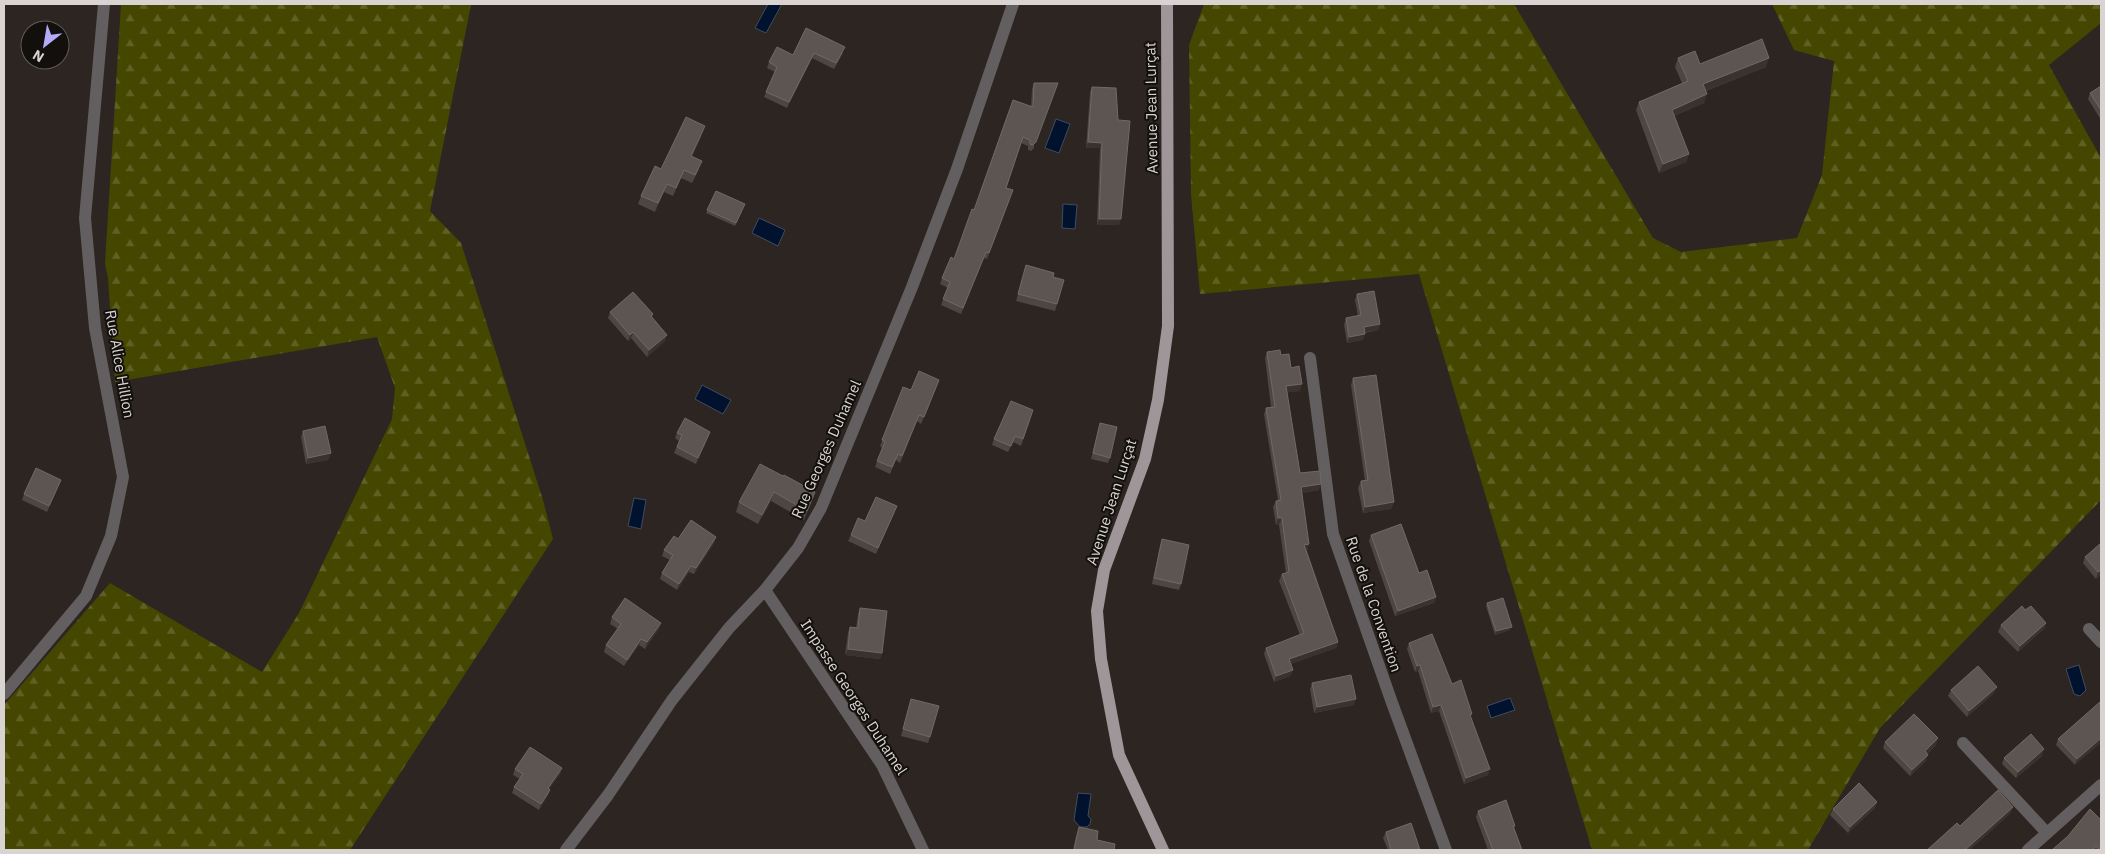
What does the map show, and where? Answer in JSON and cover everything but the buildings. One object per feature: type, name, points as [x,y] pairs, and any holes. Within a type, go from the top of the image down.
[{"type":"main road","name":"Avenue Jean Lurçat","points":[[1163,850],[1119,755],[1102,659],[1097,611],[1104,570],[1145,459],[1158,400],[1168,326],[1167,4]]},
{"type":"street","name":"Rue Alice Hillion","points":[[4,694],[86,596],[111,536],[124,477],[95,328],[85,218],[99,41],[104,4]]},
{"type":"street","name":"Rue Georges Duhamel","points":[[566,850],[608,795],[672,700],[729,628],[765,590],[798,548],[821,508],[919,269],[957,169],[1013,4]]},
{"type":"street","name":"Rue de la Convention","points":[[1310,358],[1333,534],[1446,850]]},
{"type":"street","name":"Impasse Georges Duhamel","points":[[765,590],[882,765],[923,850]]},
{"type":"street","points":[[2090,630],[2101,642]]},
{"type":"street","points":[[1963,743],[2047,833]]},
{"type":"street","points":[[2028,850],[2101,785]]},
{"type":"green space","points":[[121,4],[471,5],[430,211],[461,243],[543,500],[553,539],[350,850],[4,850],[4,705],[110,583],[262,672],[299,613],[392,419],[395,388],[377,337],[115,382],[108,278],[105,264]]},
{"type":"green space","points":[[1204,4],[1514,4],[1653,238],[1681,252],[1797,238],[1822,175],[1834,61],[1794,50],[1772,4],[2101,4],[2101,23],[2049,65],[2101,158],[2101,500],[1880,728],[1808,850],[1592,850],[1419,274],[1200,294],[1191,194],[1189,45]]},
{"type":"water","points":[[768,4],[782,4],[766,33],[755,28]]},
{"type":"water","points":[[1056,119],[1070,124],[1059,153],[1045,148]]},
{"type":"water","points":[[1063,204],[1077,205],[1075,229],[1062,228]]},
{"type":"water","points":[[759,218],[785,230],[778,246],[752,233]]},
{"type":"water","points":[[702,385],[731,400],[723,414],[695,399]]},
{"type":"water","points":[[634,498],[646,500],[641,529],[628,526]]},
{"type":"water","points":[[2079,665],[2086,690],[2080,696],[2074,694],[2066,669]]},
{"type":"water","points":[[1510,698],[1515,710],[1491,718],[1487,706]]},
{"type":"water","points":[[1078,793],[1091,794],[1088,816],[1091,819],[1087,827],[1080,827],[1074,820]]}]
